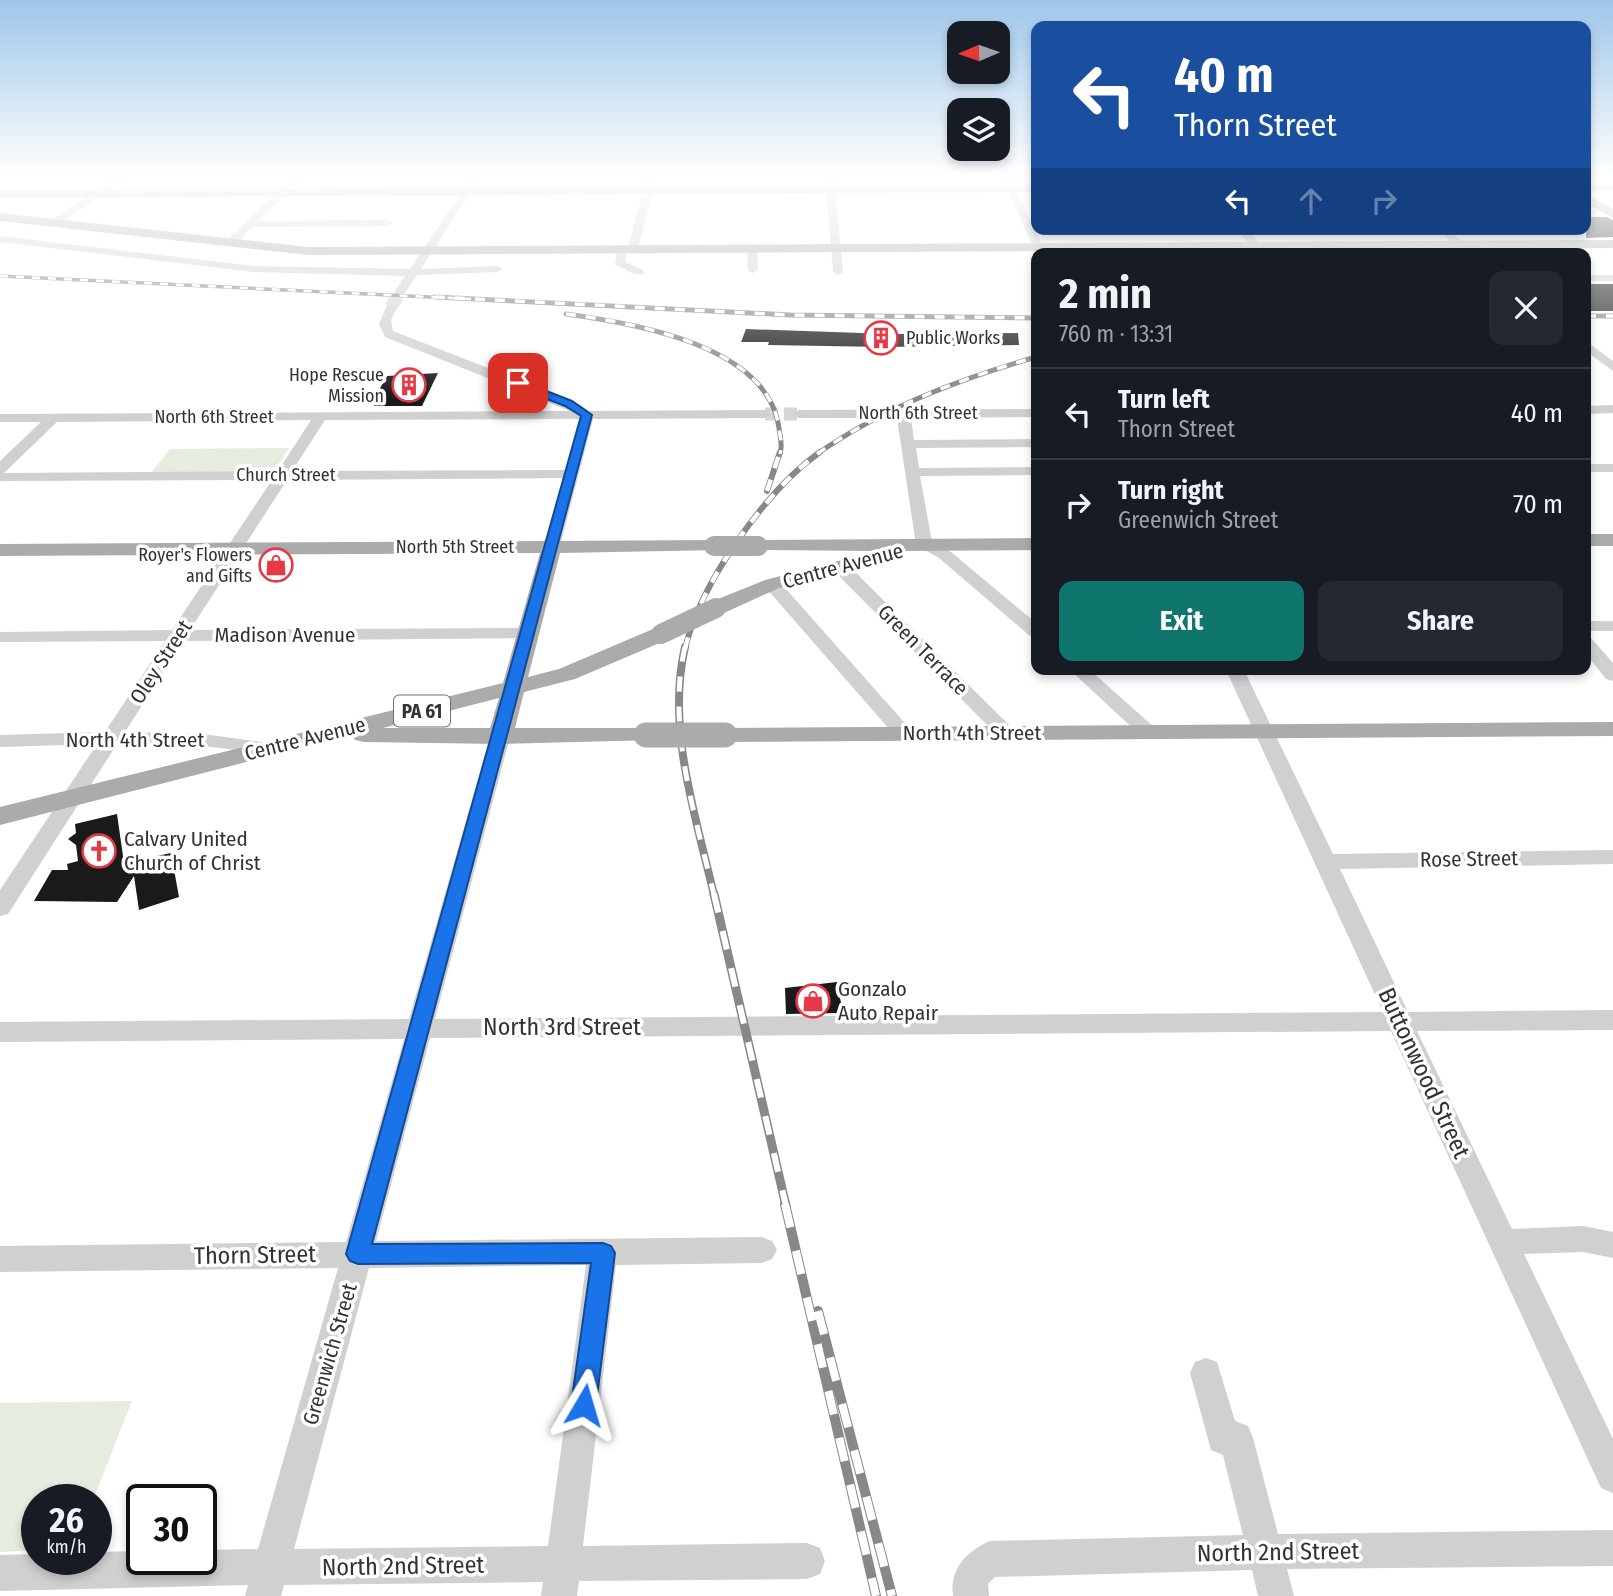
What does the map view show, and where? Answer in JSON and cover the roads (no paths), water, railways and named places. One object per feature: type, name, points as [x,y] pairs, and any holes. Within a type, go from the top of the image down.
[{"type":"main road","points":[[304,250],[340,250]]},
{"type":"main road","points":[[1591,540],[1613,540]]},
{"type":"main road","name":"North 5th Street","points":[[0,550],[1031,544]]},
{"type":"main road","name":"Centre Avenue","points":[[0,816],[567,674],[772,584],[924,545]]},
{"type":"main road","name":"Greenwich Street","points":[[500,737],[552,546]]},
{"type":"main road","name":"North 4th Street","points":[[330,734],[500,737],[1613,729]]},
{"type":"street","points":[[102,250],[254,269],[498,269]]},
{"type":"street","points":[[401,291],[428,250]]},
{"type":"street","points":[[626,250],[620,262],[639,272]]},
{"type":"street","points":[[752,250],[753,270]]},
{"type":"street","points":[[836,250],[838,272]]},
{"type":"street","points":[[1591,278],[1613,278]]},
{"type":"street","points":[[391,306],[385,321],[385,329],[389,334],[568,404],[587,415]]},
{"type":"street","points":[[1591,348],[1609,361]]},
{"type":"street","points":[[1591,359],[1609,361]]},
{"type":"street","points":[[1591,410],[1613,410]]},
{"type":"street","points":[[903,413],[924,545],[945,555],[1031,628]]},
{"type":"street","points":[[908,444],[1029,443],[1012,413]]},
{"type":"street","name":"North 6th Street","points":[[799,414],[1031,413]]},
{"type":"street","name":"North 6th Street","points":[[0,418],[765,414]]},
{"type":"street","name":"Greenwich Street","points":[[552,546],[587,415]]},
{"type":"street","name":"Oley Street","points":[[0,908],[321,416]]},
{"type":"street","points":[[0,469],[53,418]]},
{"type":"street","points":[[1591,468],[1613,468]]},
{"type":"street","points":[[912,472],[1031,471]]},
{"type":"street","name":"Church Street","points":[[0,477],[572,474]]},
{"type":"street","name":"Green Terrace","points":[[841,567],[1006,733]]},
{"type":"street","points":[[772,584],[904,734]]},
{"type":"street","points":[[1591,626],[1613,626]]},
{"type":"street","name":"Madison Avenue","points":[[0,637],[528,633]]},
{"type":"street","points":[[1591,649],[1613,675]]},
{"type":"street","points":[[1085,675],[1149,732]]},
{"type":"street","name":"Buttonwood Street","points":[[1237,675],[1613,1476]]},
{"type":"street","name":"Greenwich Street","points":[[267,1582],[500,737]]},
{"type":"street","name":"North 4th Street","points":[[0,741],[197,740],[270,747]]},
{"type":"street","name":"Rose Street","points":[[1325,862],[1613,857]]},
{"type":"street","name":"North 3rd Street","points":[[0,1032],[1613,1020]]},
{"type":"street","points":[[1503,1242],[1583,1239],[1613,1245]]},
{"type":"street","name":"Thorn Street","points":[[0,1259],[762,1250]]},
{"type":"street","points":[[562,1580],[603,1253]]},
{"type":"street","points":[[1206,1373],[1223,1438],[1236,1438],[1276,1596]]},
{"type":"street","name":"North 2nd Street","points":[[971,1596],[968,1585],[976,1567],[990,1559],[1264,1552],[1613,1548]]},
{"type":"street","name":"North 2nd Street","points":[[0,1573],[112,1569],[267,1582],[562,1580],[807,1561]]},
{"type":"tunnel","points":[[396,299],[401,291]]},
{"type":"tunnel","points":[[391,307],[397,297]]},
{"type":"tunnel","points":[[765,414],[799,414]]},
{"type":"railway","points":[[0,276],[471,299]]},
{"type":"railway","points":[[435,297],[790,315],[1031,318]]},
{"type":"railway","points":[[566,314],[660,332],[694,343],[724,358],[750,376],[769,400],[779,428],[780,454]]},
{"type":"railway","points":[[1591,316],[1613,316]]},
{"type":"railway","points":[[820,452],[868,423],[922,396],[1031,359]]},
{"type":"railway","points":[[767,491],[780,452]]},
{"type":"railway","points":[[685,649],[705,596],[738,541],[778,490],[820,452]]},
{"type":"railway","points":[[685,647],[680,678],[681,740],[692,804],[714,895]]},
{"type":"railway","points":[[714,894],[786,1206]]},
{"type":"railway","points":[[785,1204],[876,1596]]},
{"type":"railway","points":[[818,1311],[892,1596]]},
{"type":"place","name":"Public Works","points":[[881,338]]},
{"type":"place","name":"Hope Rescue Mission","points":[[409,385]]},
{"type":"place","name":"Royer's Flowers and Gifts","points":[[276,565]]},
{"type":"place","name":"Calvary United Church of Christ","points":[[99,851]]},
{"type":"place","name":"Gonzalo Auto Repair","points":[[813,1001]]}]
